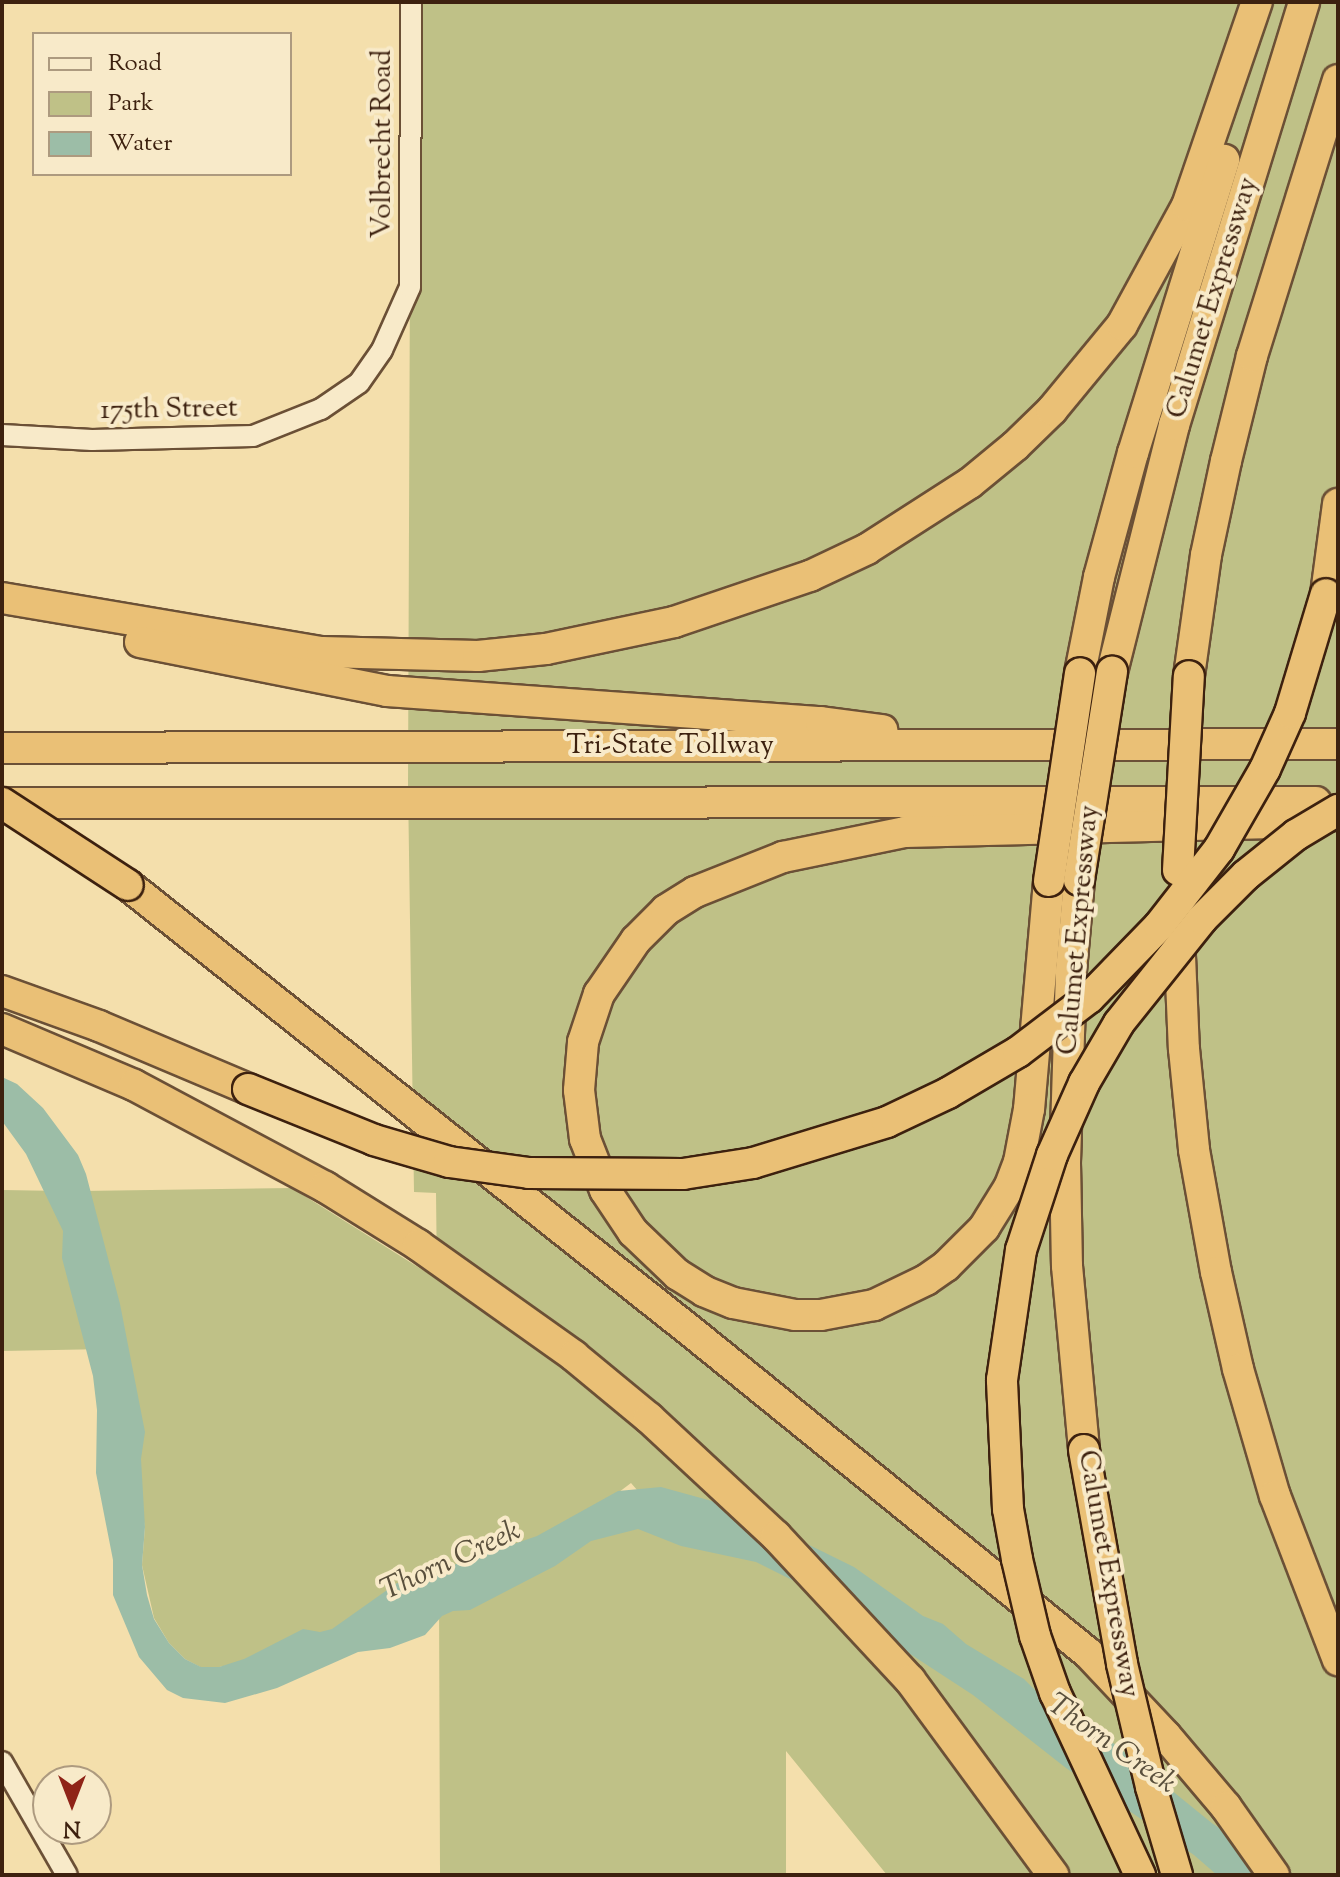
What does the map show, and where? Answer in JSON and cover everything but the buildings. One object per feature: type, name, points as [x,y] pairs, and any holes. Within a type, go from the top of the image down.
[{"type":"highway","points":[[2,598],[322,652],[478,656],[574,644],[674,622],[810,576],[867,549],[970,483],[1015,446],[1052,410],[1122,325],[1187,206],[1257,2]]},
{"type":"highway","points":[[1273,2],[1133,453],[1099,577],[1080,673],[1049,881],[1029,1109],[1019,1162],[1010,1186],[984,1228],[946,1266],[914,1287],[874,1305],[834,1313],[795,1315],[733,1303],[704,1291],[666,1265],[633,1232],[605,1190],[585,1139],[579,1090],[583,1042],[599,994],[636,940],[666,910],[695,892],[783,857],[905,832],[1274,823],[1338,813]]},
{"type":"highway","name":"Calumet Expressway","points":[[1177,1875],[1151,1787],[1122,1664],[1084,1450],[1067,1266],[1065,1163],[1071,971],[1079,880],[1112,672],[1174,425],[1304,2]]},
{"type":"highway","points":[[1338,80],[1252,356],[1206,555],[1189,676],[1178,870],[1184,1049],[1194,1150],[1216,1272],[1238,1369],[1275,1496],[1338,1660]]},
{"type":"highway","points":[[2,991],[99,1026],[389,1145],[449,1162],[529,1173],[683,1174],[767,1159],[887,1122],[948,1093],[1018,1052],[1089,998],[1159,926],[1219,849],[1265,769],[1303,674],[1326,594],[1338,504]]},
{"type":"highway","points":[[2,615],[387,691],[821,722],[1007,746]]},
{"type":"highway","name":"Tri-State Tollway","points":[[2,748],[1338,744]]},
{"type":"highway","name":"Tri-State Tollway","points":[[2,805],[1338,802]]},
{"type":"highway","points":[[2,805],[128,885],[1088,1653],[1166,1736],[1226,1807],[1274,1875]]},
{"type":"highway","points":[[1140,1875],[1055,1693],[1035,1636],[1014,1546],[1002,1438],[1002,1380],[1021,1250],[1052,1155],[1084,1083],[1119,1023],[1202,919],[1246,875],[1296,835],[1338,813]]},
{"type":"highway","points":[[2,1029],[134,1085],[214,1125],[325,1187],[504,1304],[649,1418],[776,1536],[910,1680],[1053,1875]]},
{"type":"street","name":"Volbrecht Road","points":[[410,287],[411,2]]},
{"type":"street","name":"175th Street","points":[[2,435],[92,440],[253,436],[321,409],[359,383],[382,350],[410,287]]},
{"type":"street","points":[[2,1762],[67,1875]]},
{"type":"green space","points":[[411,2],[1338,2],[1338,1875],[887,1875],[786,1751],[786,1875],[440,1875],[439,1591],[637,1521],[676,1535],[631,1483],[558,1538],[277,1654],[206,1670],[185,1659],[169,1643],[154,1618],[142,1565],[145,1527],[81,1191],[292,1188],[437,1279],[436,1193],[414,1192],[408,786]]},
{"type":"green space","points":[[2,1190],[63,1191],[107,1349],[2,1351]]},
{"type":"water","name":"Thorn Creek","points":[[2,1077],[17,1084],[43,1108],[78,1155],[86,1174],[120,1304],[145,1432],[141,1459],[145,1527],[142,1565],[147,1595],[154,1619],[169,1643],[185,1659],[201,1667],[219,1667],[244,1659],[303,1629],[320,1632],[332,1629],[397,1583],[423,1582],[456,1564],[537,1536],[618,1491],[661,1487],[730,1506],[854,1567],[923,1616],[943,1624],[966,1644],[1024,1679],[1051,1706],[1091,1725],[1213,1824],[1295,1875],[1217,1875],[1194,1855],[1066,1768],[973,1695],[812,1590],[756,1562],[681,1546],[638,1529],[591,1541],[555,1566],[470,1610],[453,1611],[442,1616],[425,1635],[390,1648],[358,1652],[277,1688],[225,1703],[183,1698],[167,1690],[139,1657],[113,1595],[113,1560],[96,1473],[97,1410],[93,1376],[62,1258],[63,1231],[26,1154],[2,1121]]}]
